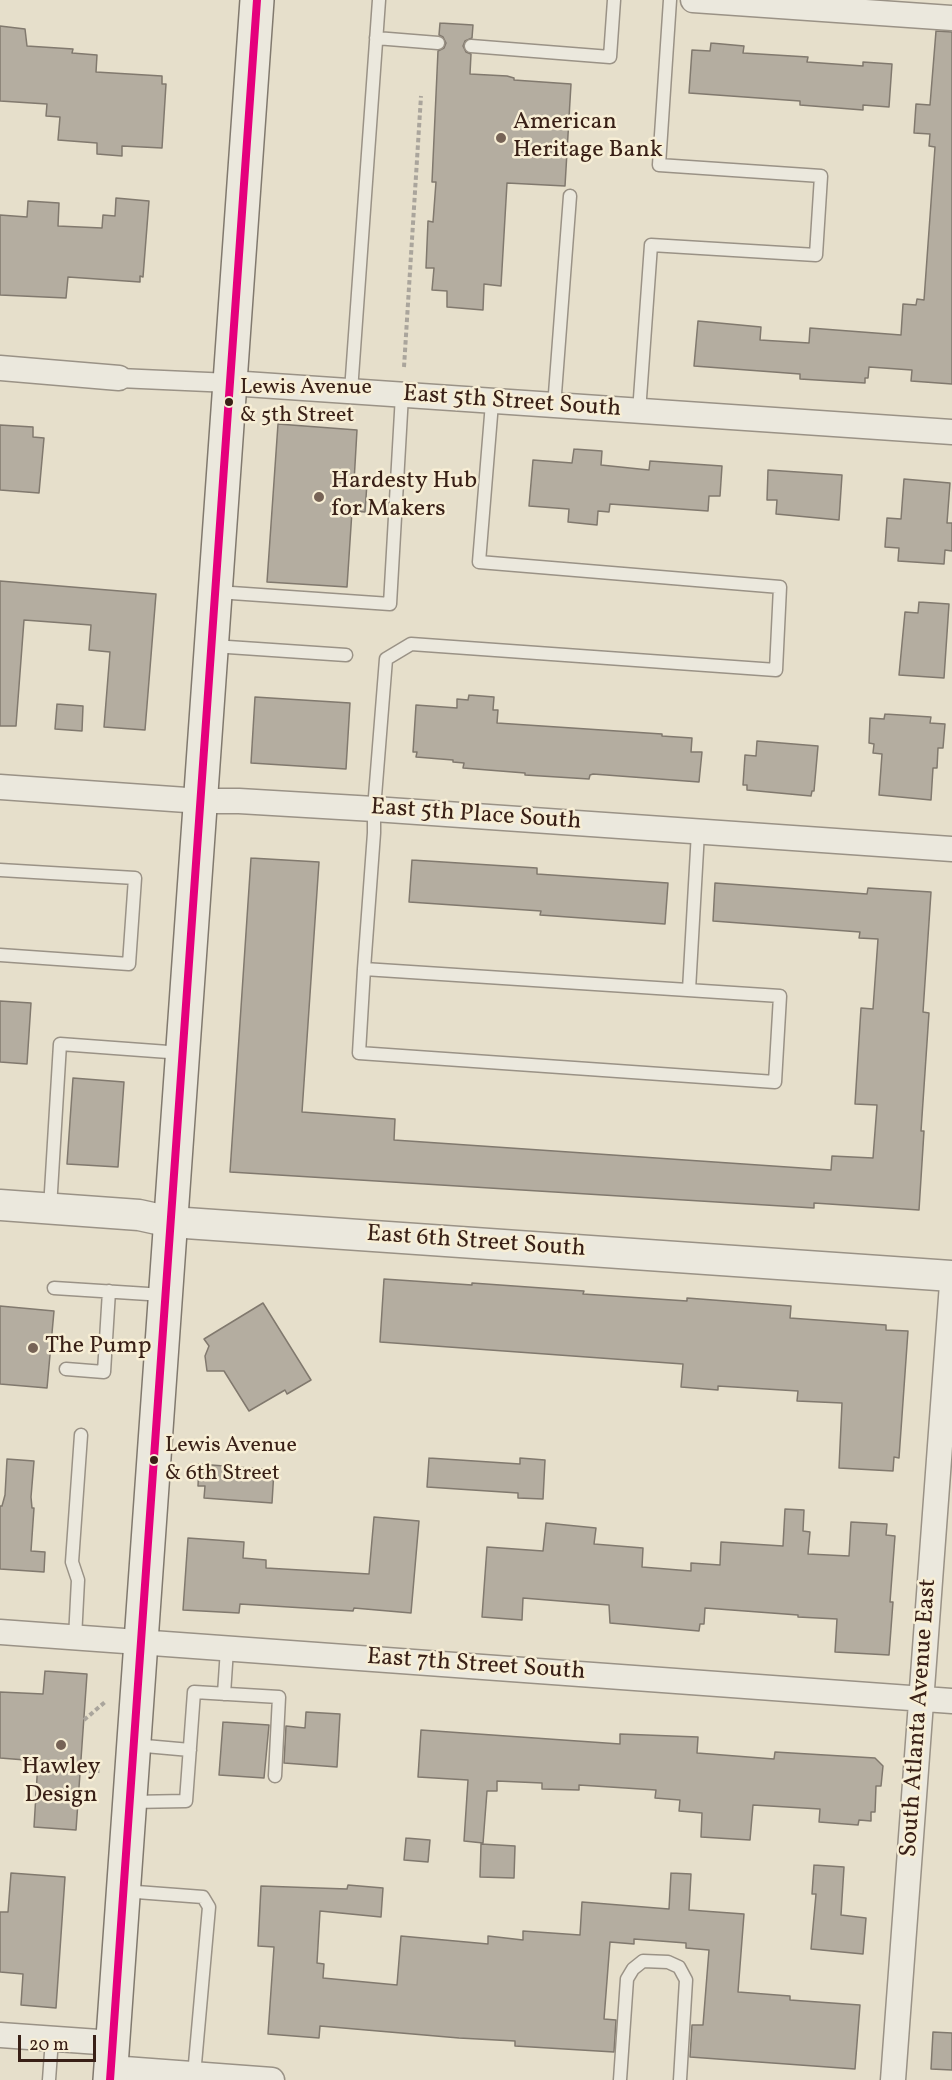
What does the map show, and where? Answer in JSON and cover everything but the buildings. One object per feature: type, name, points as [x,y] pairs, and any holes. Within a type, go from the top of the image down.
[{"type":"main road","points":[[111,2064],[257,0]]},
{"type":"street","points":[[693,0],[952,18]]},
{"type":"street","name":"East 5th Street South","points":[[0,368],[119,378],[230,383],[492,403],[952,432]]},
{"type":"street","name":"East 5th Place South","points":[[0,787],[201,801],[374,809],[952,849]]},
{"type":"street","name":"East 6th Street South","points":[[0,1205],[139,1215],[171,1222],[952,1276]]},
{"type":"street","name":"South Atlanta Avenue East","points":[[893,2080],[952,1284]]},
{"type":"street","name":"East 7th Street South","points":[[0,1632],[952,1701]]},
{"type":"street","points":[[0,2035],[52,2039],[111,2064],[229,2079],[272,2080]]},
{"type":"lane","points":[[351,392],[379,0]]},
{"type":"lane","points":[[471,46],[610,57],[614,0]]},
{"type":"lane","points":[[639,412],[651,244],[816,255],[822,176],[659,165],[670,0]]},
{"type":"lane","points":[[376,38],[438,43]]},
{"type":"lane","points":[[554,406],[570,196]]},
{"type":"lane","points":[[216,591],[390,604],[402,395]]},
{"type":"lane","points":[[364,969],[780,996],[775,1082],[359,1053],[364,969],[374,833],[374,809],[386,659],[411,644],[776,670],[780,587],[479,562],[492,403]]},
{"type":"lane","points":[[212,646],[346,655]]},
{"type":"lane","points":[[689,990],[698,832]]},
{"type":"lane","points":[[0,870],[135,878],[129,964],[0,955]]},
{"type":"lane","points":[[50,1208],[60,1044],[183,1053]]},
{"type":"lane","points":[[54,1288],[166,1295]]},
{"type":"lane","points":[[66,1369],[104,1372],[109,1291]]},
{"type":"lane","points":[[75,1638],[78,1580],[72,1562],[81,1435]]},
{"type":"lane","points":[[224,1694],[227,1649]]},
{"type":"lane","points":[[129,1802],[186,1801],[194,1692],[279,1697],[275,1776]]},
{"type":"lane","points":[[133,1745],[190,1750]]},
{"type":"lane","points":[[123,1891],[204,1898],[209,1907],[194,2075]]},
{"type":"lane","points":[[620,2080],[627,1978],[643,1961],[668,1962],[679,1967],[686,1980],[680,2080]]},
{"type":"lane","points":[[49,2080],[52,2039]]},
{"type":"path","points":[[404,367],[421,96]]},
{"type":"path","points":[[84,1720],[105,1702]]},
{"type":"path","points":[[80,1771],[101,1771]]},
{"type":"transit line","points":[[110,2080],[257,0]]},
{"type":"place","name":"American Heritage Bank","points":[[501,138]]},
{"type":"place","name":"Lewis Avenue & 5th Street","points":[[229,402]]},
{"type":"place","name":"Hardesty Hub for Makers","points":[[319,497]]},
{"type":"place","name":"The Pump","points":[[33,1348]]},
{"type":"place","name":"Lewis Avenue & 6th Street","points":[[154,1460]]},
{"type":"place","name":"Hawley Design","points":[[61,1745]]}]
